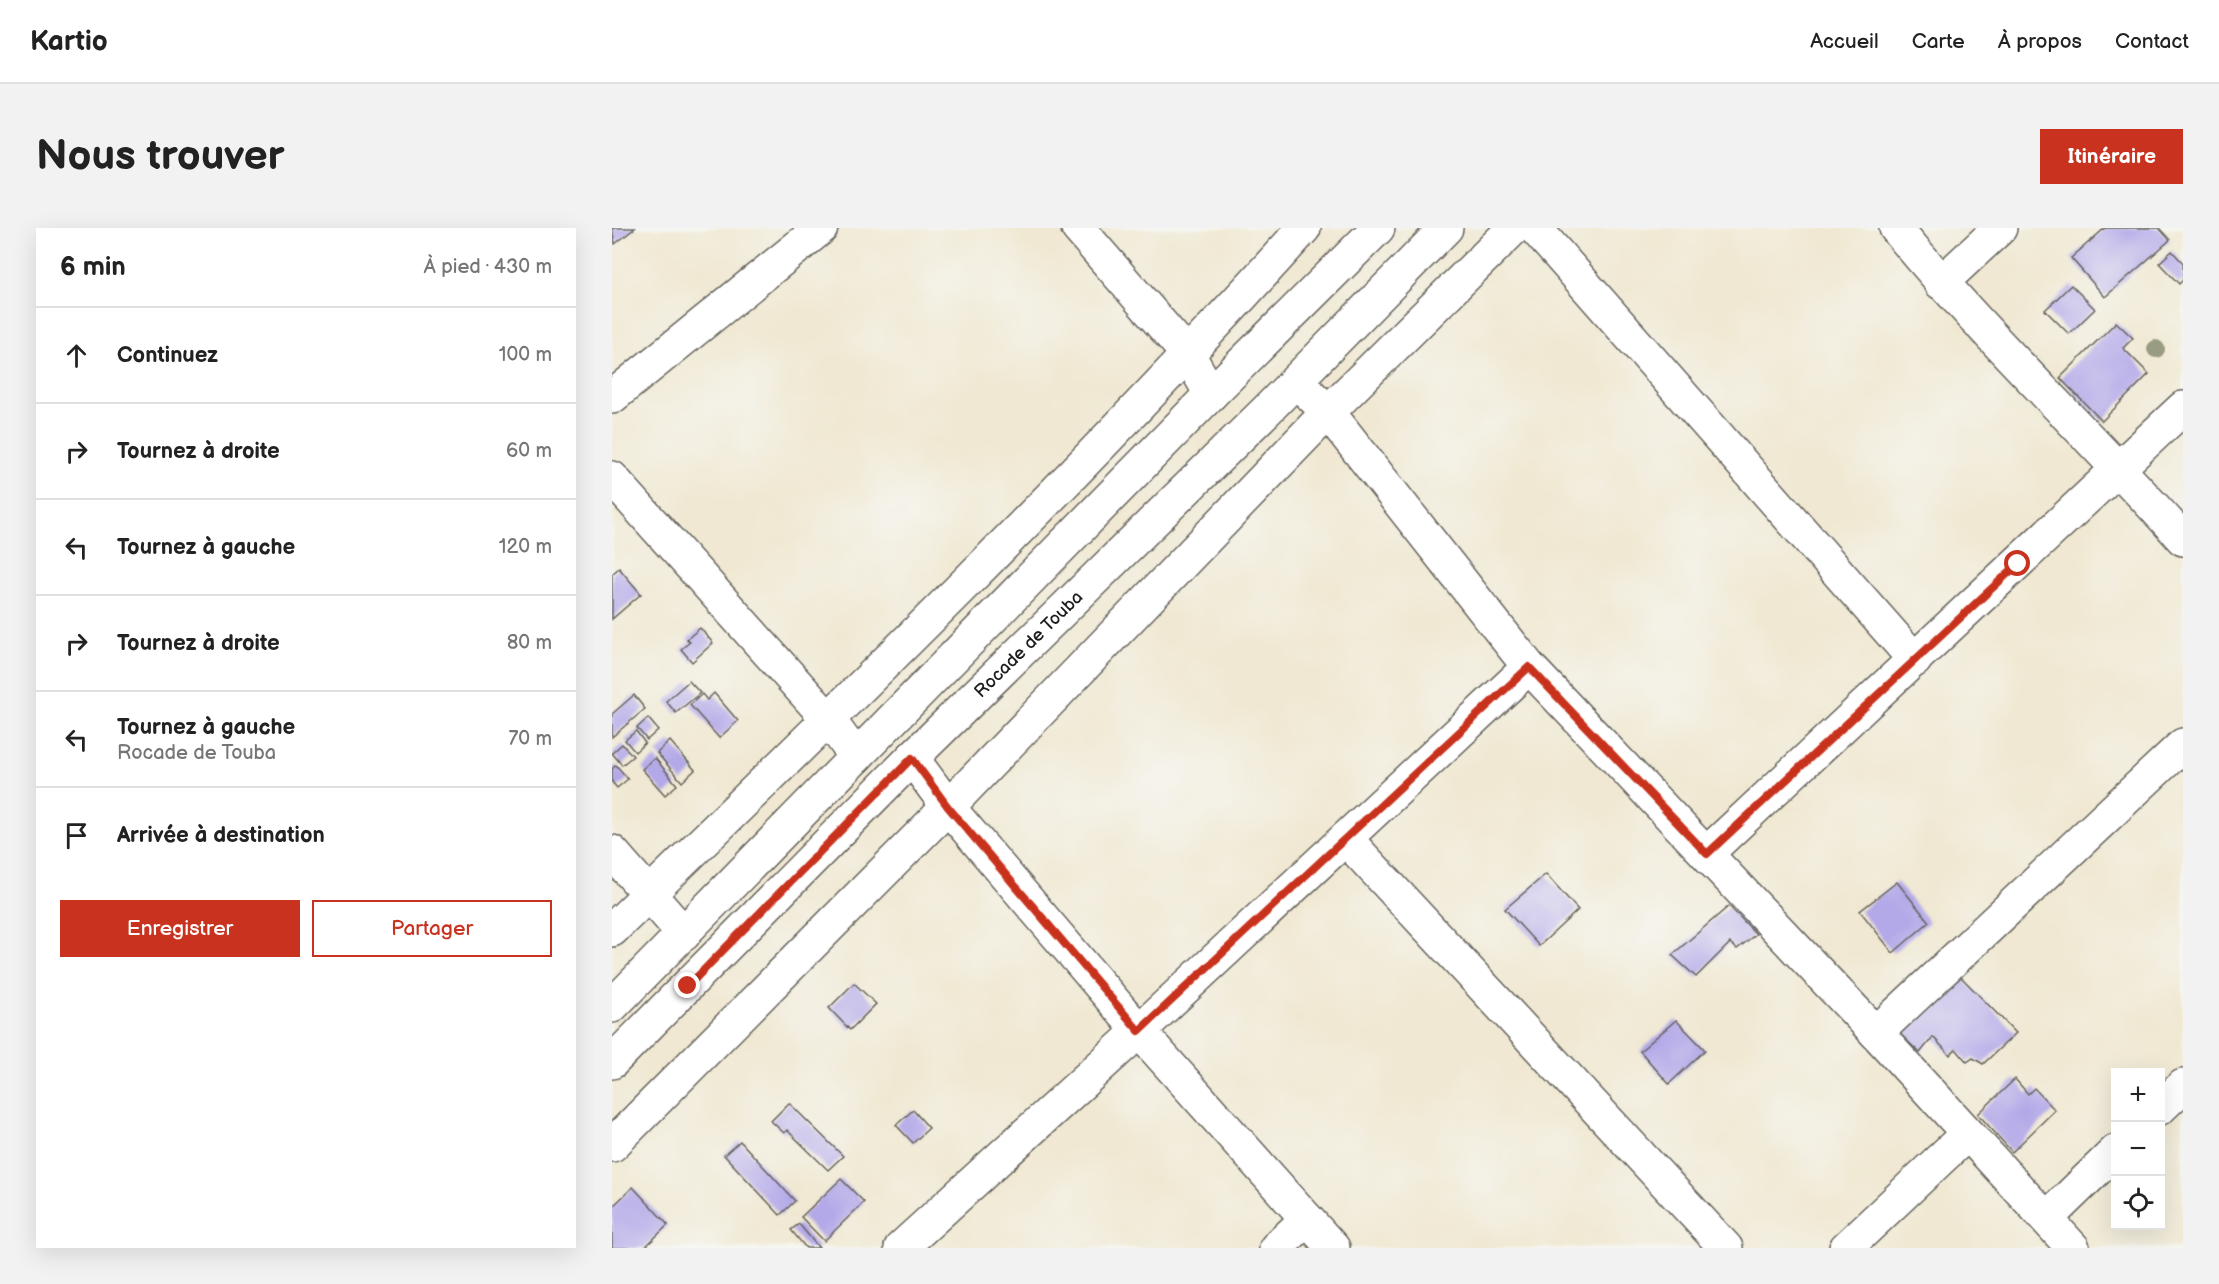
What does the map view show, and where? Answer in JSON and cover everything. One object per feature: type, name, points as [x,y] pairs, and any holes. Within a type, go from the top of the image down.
[{"type":"street","points":[[612,397],[821,228]]},
{"type":"street","points":[[1078,228],[1189,356],[1211,394]]},
{"type":"street","points":[[612,930],[829,720],[1189,356],[1304,228]]},
{"type":"street","name":"Rocade de Touba","points":[[612,1062],[912,758],[1296,381],[1446,228]]},
{"type":"street","points":[[612,1145],[948,807],[1328,412],[1514,228]]},
{"type":"street","points":[[1535,228],[1915,660]]},
{"type":"street","points":[[1896,228],[1941,283],[2120,468],[2183,539]]},
{"type":"street","points":[[1941,283],[2000,228]]},
{"type":"street","points":[[612,1006],[1375,229]]},
{"type":"street","points":[[1296,381],[1328,412],[1529,667],[1876,1034],[2073,1248]]},
{"type":"street","points":[[1707,854],[2183,408]]},
{"type":"street","points":[[612,478],[829,720],[856,758]]},
{"type":"street","points":[[901,1248],[1139,1031],[1529,667]]},
{"type":"street","points":[[1876,1034],[2183,745]]},
{"type":"street","points":[[912,758],[948,807],[1139,1031],[1333,1248]]},
{"type":"street","points":[[1346,838],[1726,1248]]},
{"type":"street","points":[[612,852],[684,934]]},
{"type":"street","points":[[2165,1103],[2183,1086]]},
{"type":"street","points":[[1846,1248],[1967,1134]]},
{"type":"street","points":[[2047,1218],[2111,1155]]},
{"type":"street","points":[[1276,1248],[1307,1219]]},
{"type":"building","points":[[612,228],[635,228],[615,244]]},
{"type":"building","points":[[2105,228],[2159,228],[2170,240],[2105,297],[2071,258]]},
{"type":"building","points":[[2172,251],[2183,263],[2183,280],[2179,284],[2159,263]]},
{"type":"building","points":[[2071,285],[2095,309],[2069,334],[2045,310]]},
{"type":"building","points":[[2116,322],[2133,338],[2123,348],[2149,374],[2102,421],[2060,378]]},
{"type":"building","points":[[619,568],[641,594],[612,619],[612,574]]},
{"type":"building","points":[[700,628],[713,643],[692,662],[681,649],[690,642],[687,639]]},
{"type":"building","points":[[689,681],[700,693],[676,713],[666,701]]},
{"type":"building","points":[[714,693],[738,721],[719,738],[690,705],[702,694],[707,700]]},
{"type":"building","points":[[634,695],[645,709],[612,737],[612,714]]},
{"type":"building","points":[[648,718],[658,730],[647,740],[637,728]]},
{"type":"building","points":[[636,731],[645,743],[635,752],[625,740]]},
{"type":"building","points":[[670,741],[695,770],[682,782],[657,753]]},
{"type":"building","points":[[622,744],[633,756],[622,765],[612,753]]},
{"type":"building","points":[[655,758],[677,785],[665,795],[642,769]]},
{"type":"building","points":[[616,765],[628,779],[617,788],[612,782],[612,769]]},
{"type":"building","points":[[1546,874],[1578,910],[1539,946],[1505,909]]},
{"type":"building","points":[[1897,882],[1929,922],[1893,953],[1860,911]]},
{"type":"building","points":[[1729,906],[1756,934],[1737,949],[1730,943],[1696,977],[1672,955]]},
{"type":"building","points":[[1961,977],[2016,1033],[1983,1064],[1973,1058],[1967,1062],[1956,1049],[1950,1055],[1933,1037],[1920,1053],[1898,1032]]},
{"type":"building","points":[[854,983],[876,1004],[850,1030],[829,1008]]},
{"type":"building","points":[[1676,1020],[1705,1050],[1669,1084],[1640,1051]]},
{"type":"building","points":[[2015,1079],[2028,1094],[2034,1088],[2055,1110],[2012,1152],[1978,1114]]},
{"type":"building","points":[[789,1103],[843,1156],[828,1170],[787,1130],[784,1133],[771,1121]]},
{"type":"building","points":[[913,1110],[929,1128],[913,1143],[896,1125]]},
{"type":"building","points":[[740,1141],[795,1201],[780,1215],[724,1155]]},
{"type":"building","points":[[841,1179],[864,1202],[824,1241],[801,1217]]},
{"type":"building","points":[[633,1187],[668,1225],[644,1248],[612,1248],[612,1207]]},
{"type":"building","points":[[799,1224],[819,1248],[806,1248],[791,1230]]},
{"type":"route","points":[[688,986],[912,758],[948,807],[1139,1031],[1529,667],[1707,854],[2018,564]]}]
